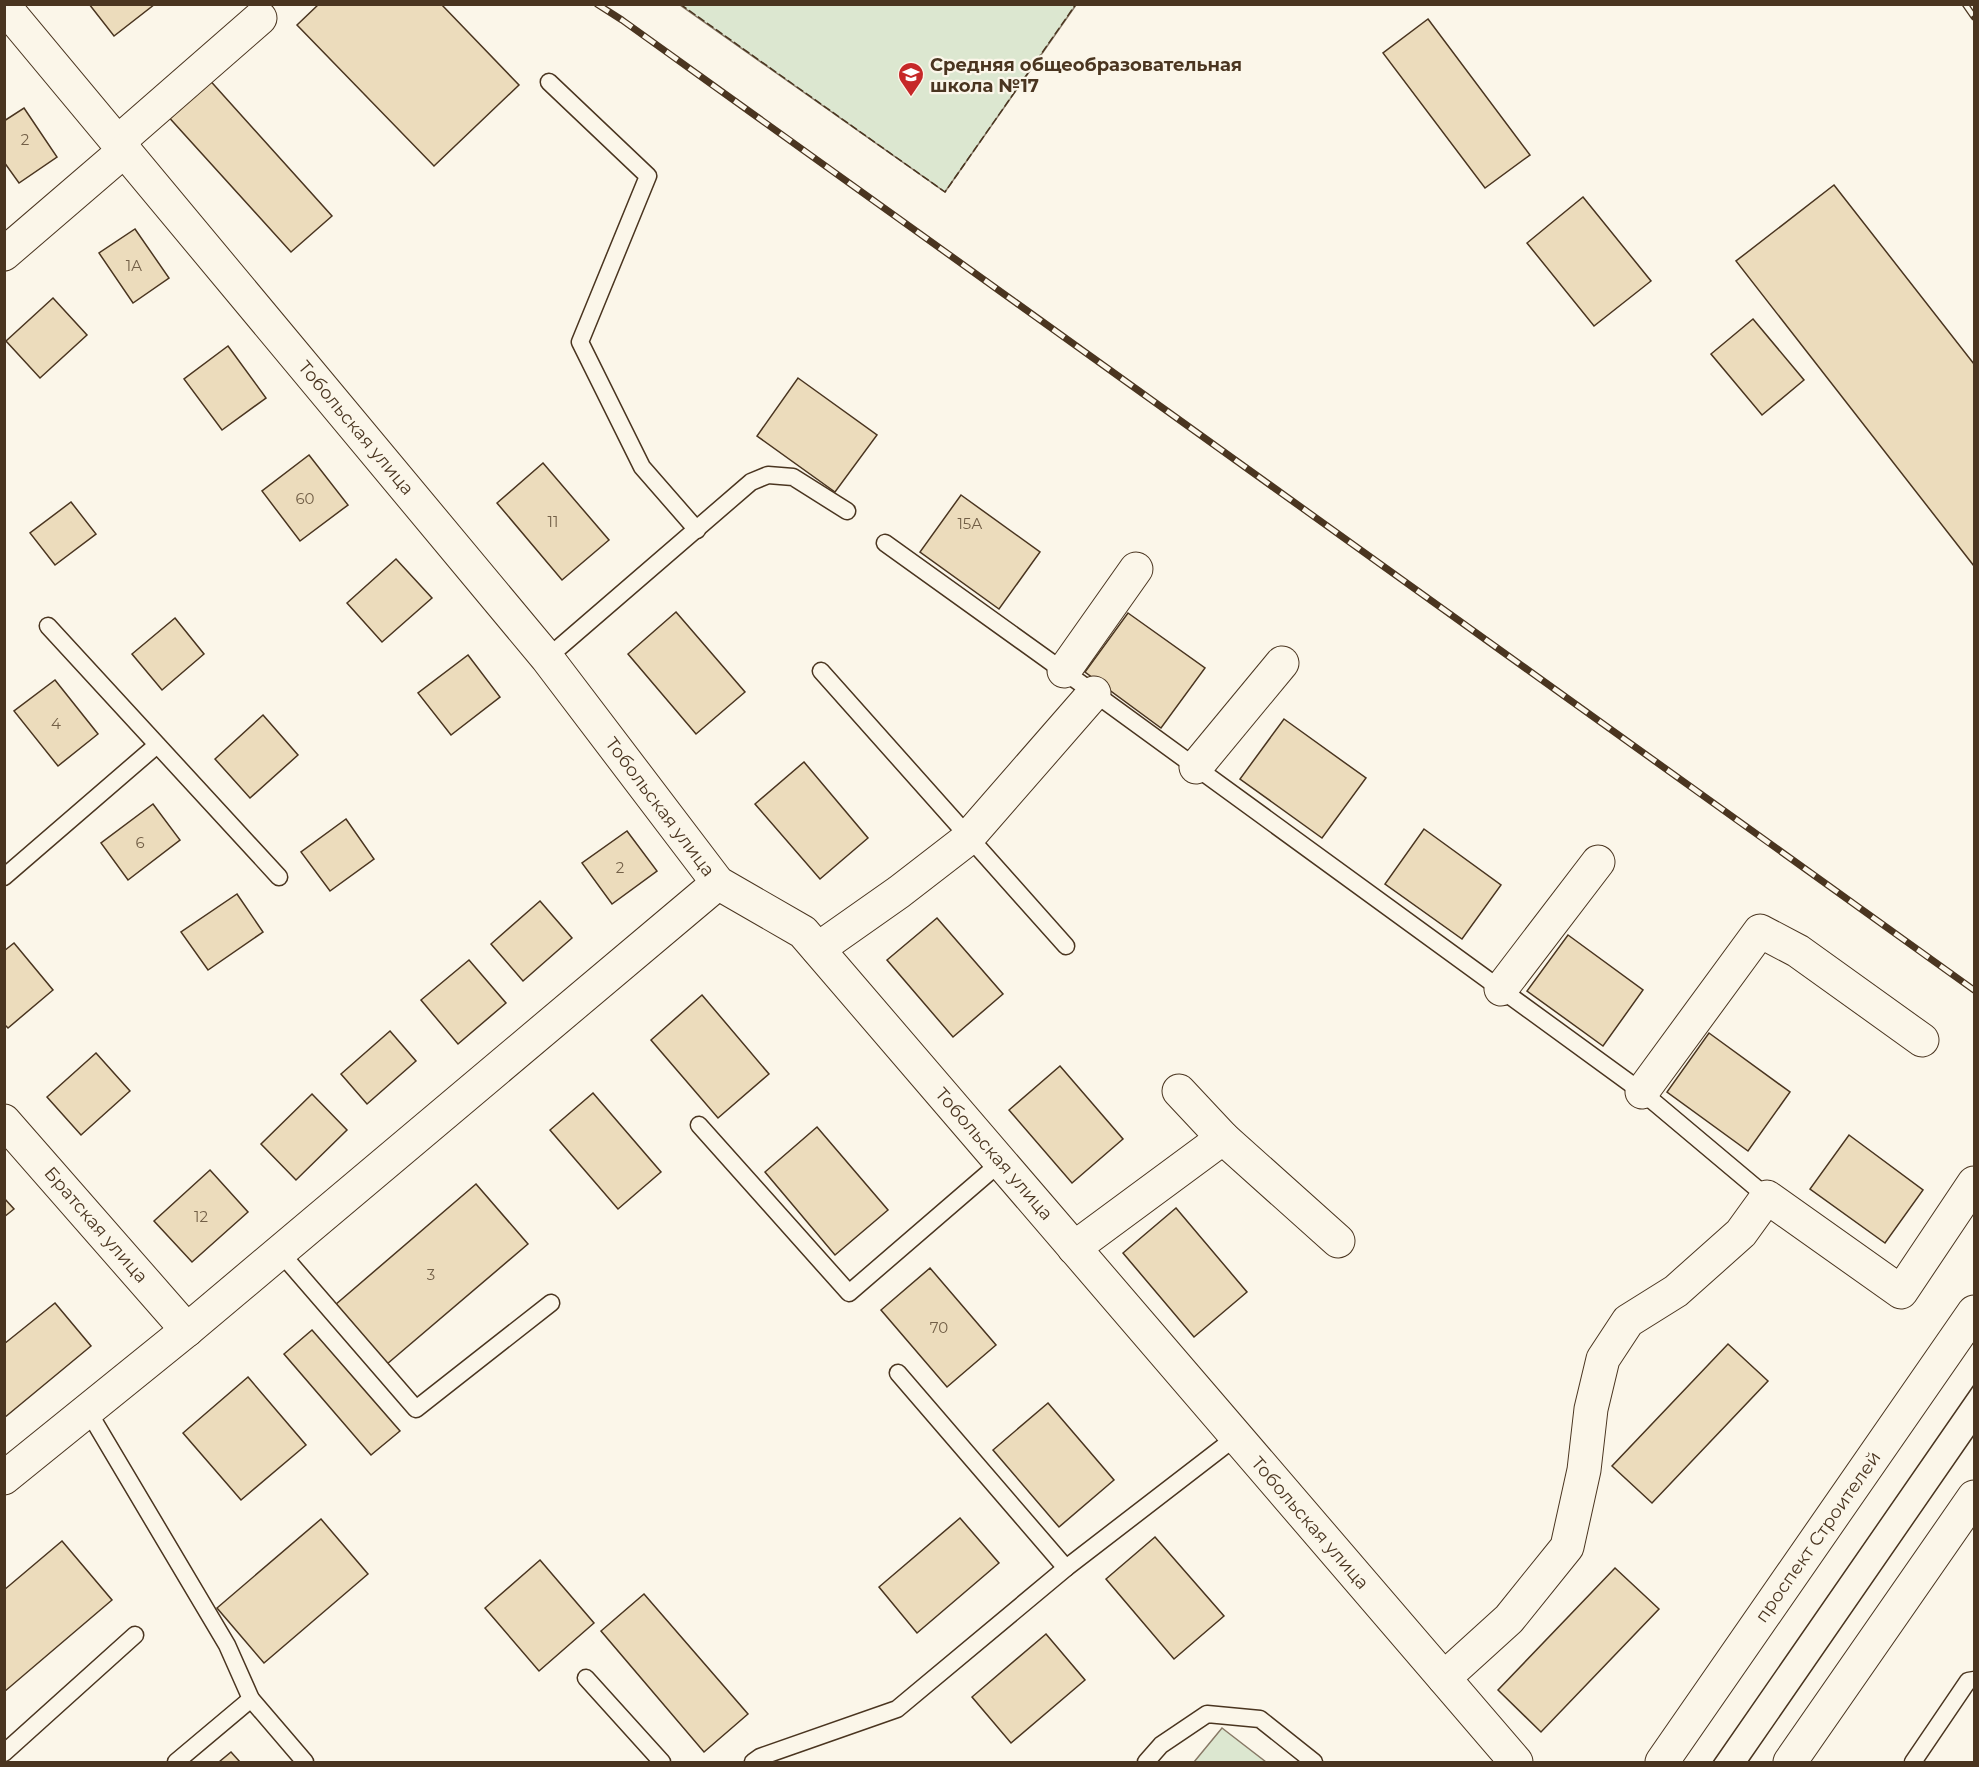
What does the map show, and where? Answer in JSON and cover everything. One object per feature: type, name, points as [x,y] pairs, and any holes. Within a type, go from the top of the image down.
[{"type":"street","name":"Тобольская улица","points":[[4,6],[547,658],[718,883],[803,932],[1516,1762]]},
{"type":"street","points":[[4,254],[260,18]]},
{"type":"street","points":[[1064,671],[1136,569]]},
{"type":"street","points":[[1196,766],[1282,663]]},
{"type":"street","points":[[818,949],[899,892],[965,841],[1094,693]]},
{"type":"street","points":[[1501,989],[1598,862]]},
{"type":"street","points":[[4,1478],[187,1330],[718,883]]},
{"type":"street","points":[[1642,1092],[1760,931],[1798,951],[1922,1040]]},
{"type":"street","points":[[1179,1091],[1223,1138],[1338,1241]]},
{"type":"street","name":"Братская улица","points":[[4,1121],[187,1330]]},
{"type":"street","points":[[1074,1248],[1223,1138]]},
{"type":"street","points":[[1444,1678],[1509,1619],[1567,1546],[1584,1470],[1591,1409],[1604,1359],[1628,1321],[1676,1291],[1741,1233],[1767,1197],[1901,1292],[1974,1183]]},
{"type":"street","name":"проспект Строителей","points":[[1662,1762],[1974,1312]]},
{"type":"street","points":[[1790,1762],[1974,1497]]},
{"type":"lane","points":[[549,82],[648,176],[580,342],[642,466],[697,530]]},
{"type":"lane","points":[[547,658],[751,482],[768,475],[793,477],[847,511]]},
{"type":"lane","points":[[885,543],[1196,766],[1642,1092],[1767,1197]]},
{"type":"lane","points":[[48,627],[279,878]]},
{"type":"lane","points":[[821,670],[1066,946]]},
{"type":"lane","points":[[4,877],[157,746]]},
{"type":"lane","points":[[699,1125],[849,1293],[1001,1162]]},
{"type":"lane","points":[[280,1252],[416,1409],[551,1303]]},
{"type":"lane","points":[[898,1373],[1066,1568]]},
{"type":"lane","points":[[88,1411],[227,1645],[251,1699],[305,1762]]},
{"type":"lane","points":[[753,1762],[760,1757],[897,1709],[1066,1568],[1236,1437]]},
{"type":"lane","points":[[4,1753],[135,1635]]},
{"type":"lane","points":[[586,1678],[662,1762]]},
{"type":"lane","points":[[1913,1762],[1968,1681],[1974,1680]]},
{"type":"lane","points":[[176,1762],[251,1699]]},
{"type":"lane","points":[[1146,1762],[1161,1745],[1207,1714],[1260,1719],[1314,1762]]},
{"type":"green space","name":"Средняя общеобразовательная школа №17","points":[[680,5],[1076,5],[945,192]]},
{"type":"green space","points":[[1222,1728],[1266,1762],[1194,1762]]},
{"type":"building","points":[[89,4],[155,4],[114,36]]},
{"type":"building","points":[[319,4],[441,4],[519,85],[434,166],[297,25]]},
{"type":"building","points":[[1428,19],[1530,155],[1485,188],[1383,53]]},
{"type":"building","points":[[206,76],[332,216],[291,252],[165,113]]},
{"type":"building","points":[[24,108],[57,157],[19,183],[4,162],[4,121]]},
{"type":"building","points":[[1834,185],[1974,364],[1974,566],[1736,261]]},
{"type":"building","points":[[1583,197],[1651,281],[1594,326],[1527,243]]},
{"type":"building","points":[[135,229],[169,278],[133,303],[99,253]]},
{"type":"building","points":[[53,298],[87,335],[40,378],[6,341]]},
{"type":"building","points":[[1753,319],[1804,380],[1762,415],[1711,354]]},
{"type":"building","points":[[228,346],[266,398],[222,430],[184,379]]},
{"type":"building","points":[[798,378],[877,435],[835,492],[757,436]]},
{"type":"building","points":[[309,455],[348,505],[300,541],[262,491]]},
{"type":"building","points":[[543,463],[609,540],[562,580],[497,503]]},
{"type":"building","points":[[961,495],[1040,552],[999,609],[920,552]]},
{"type":"building","points":[[71,502],[96,534],[55,565],[30,533]]},
{"type":"building","points":[[396,559],[432,598],[382,642],[347,603]]},
{"type":"building","points":[[676,612],[745,692],[696,734],[628,654]]},
{"type":"building","points":[[1128,613],[1205,668],[1161,728],[1085,672]]},
{"type":"building","points":[[175,618],[204,654],[162,690],[132,654]]},
{"type":"building","points":[[468,655],[500,697],[451,735],[418,693]]},
{"type":"building","points":[[55,680],[98,734],[58,766],[14,711]]},
{"type":"building","points":[[263,715],[298,755],[250,798],[215,759]]},
{"type":"building","points":[[1284,719],[1366,778],[1322,838],[1240,779]]},
{"type":"building","points":[[804,762],[868,838],[820,879],[755,804]]},
{"type":"building","points":[[153,804],[180,840],[128,880],[101,843]]},
{"type":"building","points":[[346,819],[374,859],[330,891],[301,852]]},
{"type":"building","points":[[1424,829],[1501,885],[1462,939],[1385,884]]},
{"type":"building","points":[[627,831],[657,871],[612,904],[582,863]]},
{"type":"building","points":[[237,894],[263,932],[208,970],[181,932]]},
{"type":"building","points":[[540,901],[572,938],[523,981],[491,944]]},
{"type":"building","points":[[937,918],[1003,994],[953,1037],[887,960]]},
{"type":"building","points":[[1568,935],[1643,990],[1603,1046],[1527,991]]},
{"type":"building","points":[[14,943],[53,990],[8,1028],[4,1024],[4,951]]},
{"type":"building","points":[[469,960],[506,1003],[458,1044],[421,1000]]},
{"type":"building","points":[[702,995],[769,1074],[718,1118],[651,1040]]},
{"type":"building","points":[[390,1031],[416,1061],[367,1104],[341,1074]]},
{"type":"building","points":[[1709,1033],[1790,1092],[1748,1151],[1667,1092]]},
{"type":"building","points":[[96,1053],[130,1091],[81,1135],[47,1097]]},
{"type":"building","points":[[1060,1066],[1123,1139],[1072,1183],[1009,1110]]},
{"type":"building","points":[[593,1093],[661,1172],[618,1209],[550,1130]]},
{"type":"building","points":[[312,1094],[347,1130],[296,1180],[261,1144]]},
{"type":"building","points":[[817,1127],[888,1210],[835,1255],[765,1172]]},
{"type":"building","points":[[1849,1135],[1923,1190],[1885,1243],[1810,1189]]},
{"type":"building","points":[[210,1170],[248,1212],[192,1262],[154,1221]]},
{"type":"building","points":[[476,1184],[528,1244],[387,1364],[335,1305]]},
{"type":"building","points":[[4,1198],[14,1209],[4,1217]]},
{"type":"building","points":[[1176,1208],[1247,1292],[1194,1337],[1123,1253]]},
{"type":"building","points":[[930,1268],[996,1345],[947,1387],[881,1310]]},
{"type":"building","points":[[55,1303],[91,1346],[4,1418],[4,1344]]},
{"type":"building","points":[[312,1330],[400,1431],[371,1455],[284,1354]]},
{"type":"building","points":[[1728,1344],[1768,1381],[1652,1503],[1612,1466]]},
{"type":"building","points":[[248,1377],[306,1445],[241,1500],[183,1433]]},
{"type":"building","points":[[1048,1403],[1114,1480],[1059,1527],[993,1450]]},
{"type":"building","points":[[960,1518],[999,1563],[917,1633],[879,1587]]},
{"type":"building","points":[[321,1519],[368,1574],[264,1663],[217,1608]]},
{"type":"building","points":[[1155,1537],[1224,1616],[1174,1659],[1106,1579]]},
{"type":"building","points":[[62,1541],[112,1600],[4,1692],[4,1590]]},
{"type":"building","points":[[540,1560],[594,1623],[539,1671],[485,1608]]},
{"type":"building","points":[[1615,1568],[1659,1609],[1541,1732],[1498,1690]]},
{"type":"building","points":[[644,1594],[748,1714],[704,1752],[601,1631]]},
{"type":"building","points":[[1046,1634],[1085,1680],[1011,1743],[972,1697]]},
{"type":"building","points":[[231,1752],[240,1762],[219,1762]]},
{"type":"tram line","points":[[1713,1762],[1974,1385]]},
{"type":"tram line","points":[[1748,1762],[1974,1435]]},
{"type":"railway","points":[[597,4],[1974,990]]},
{"type":"railway","points":[[1965,4],[1974,17]]},
{"type":"fence","points":[[680,4],[945,192],[1076,4]]},
{"type":"place","name":"Средняя общеобразовательная школа №17","points":[[911,98]]}]
